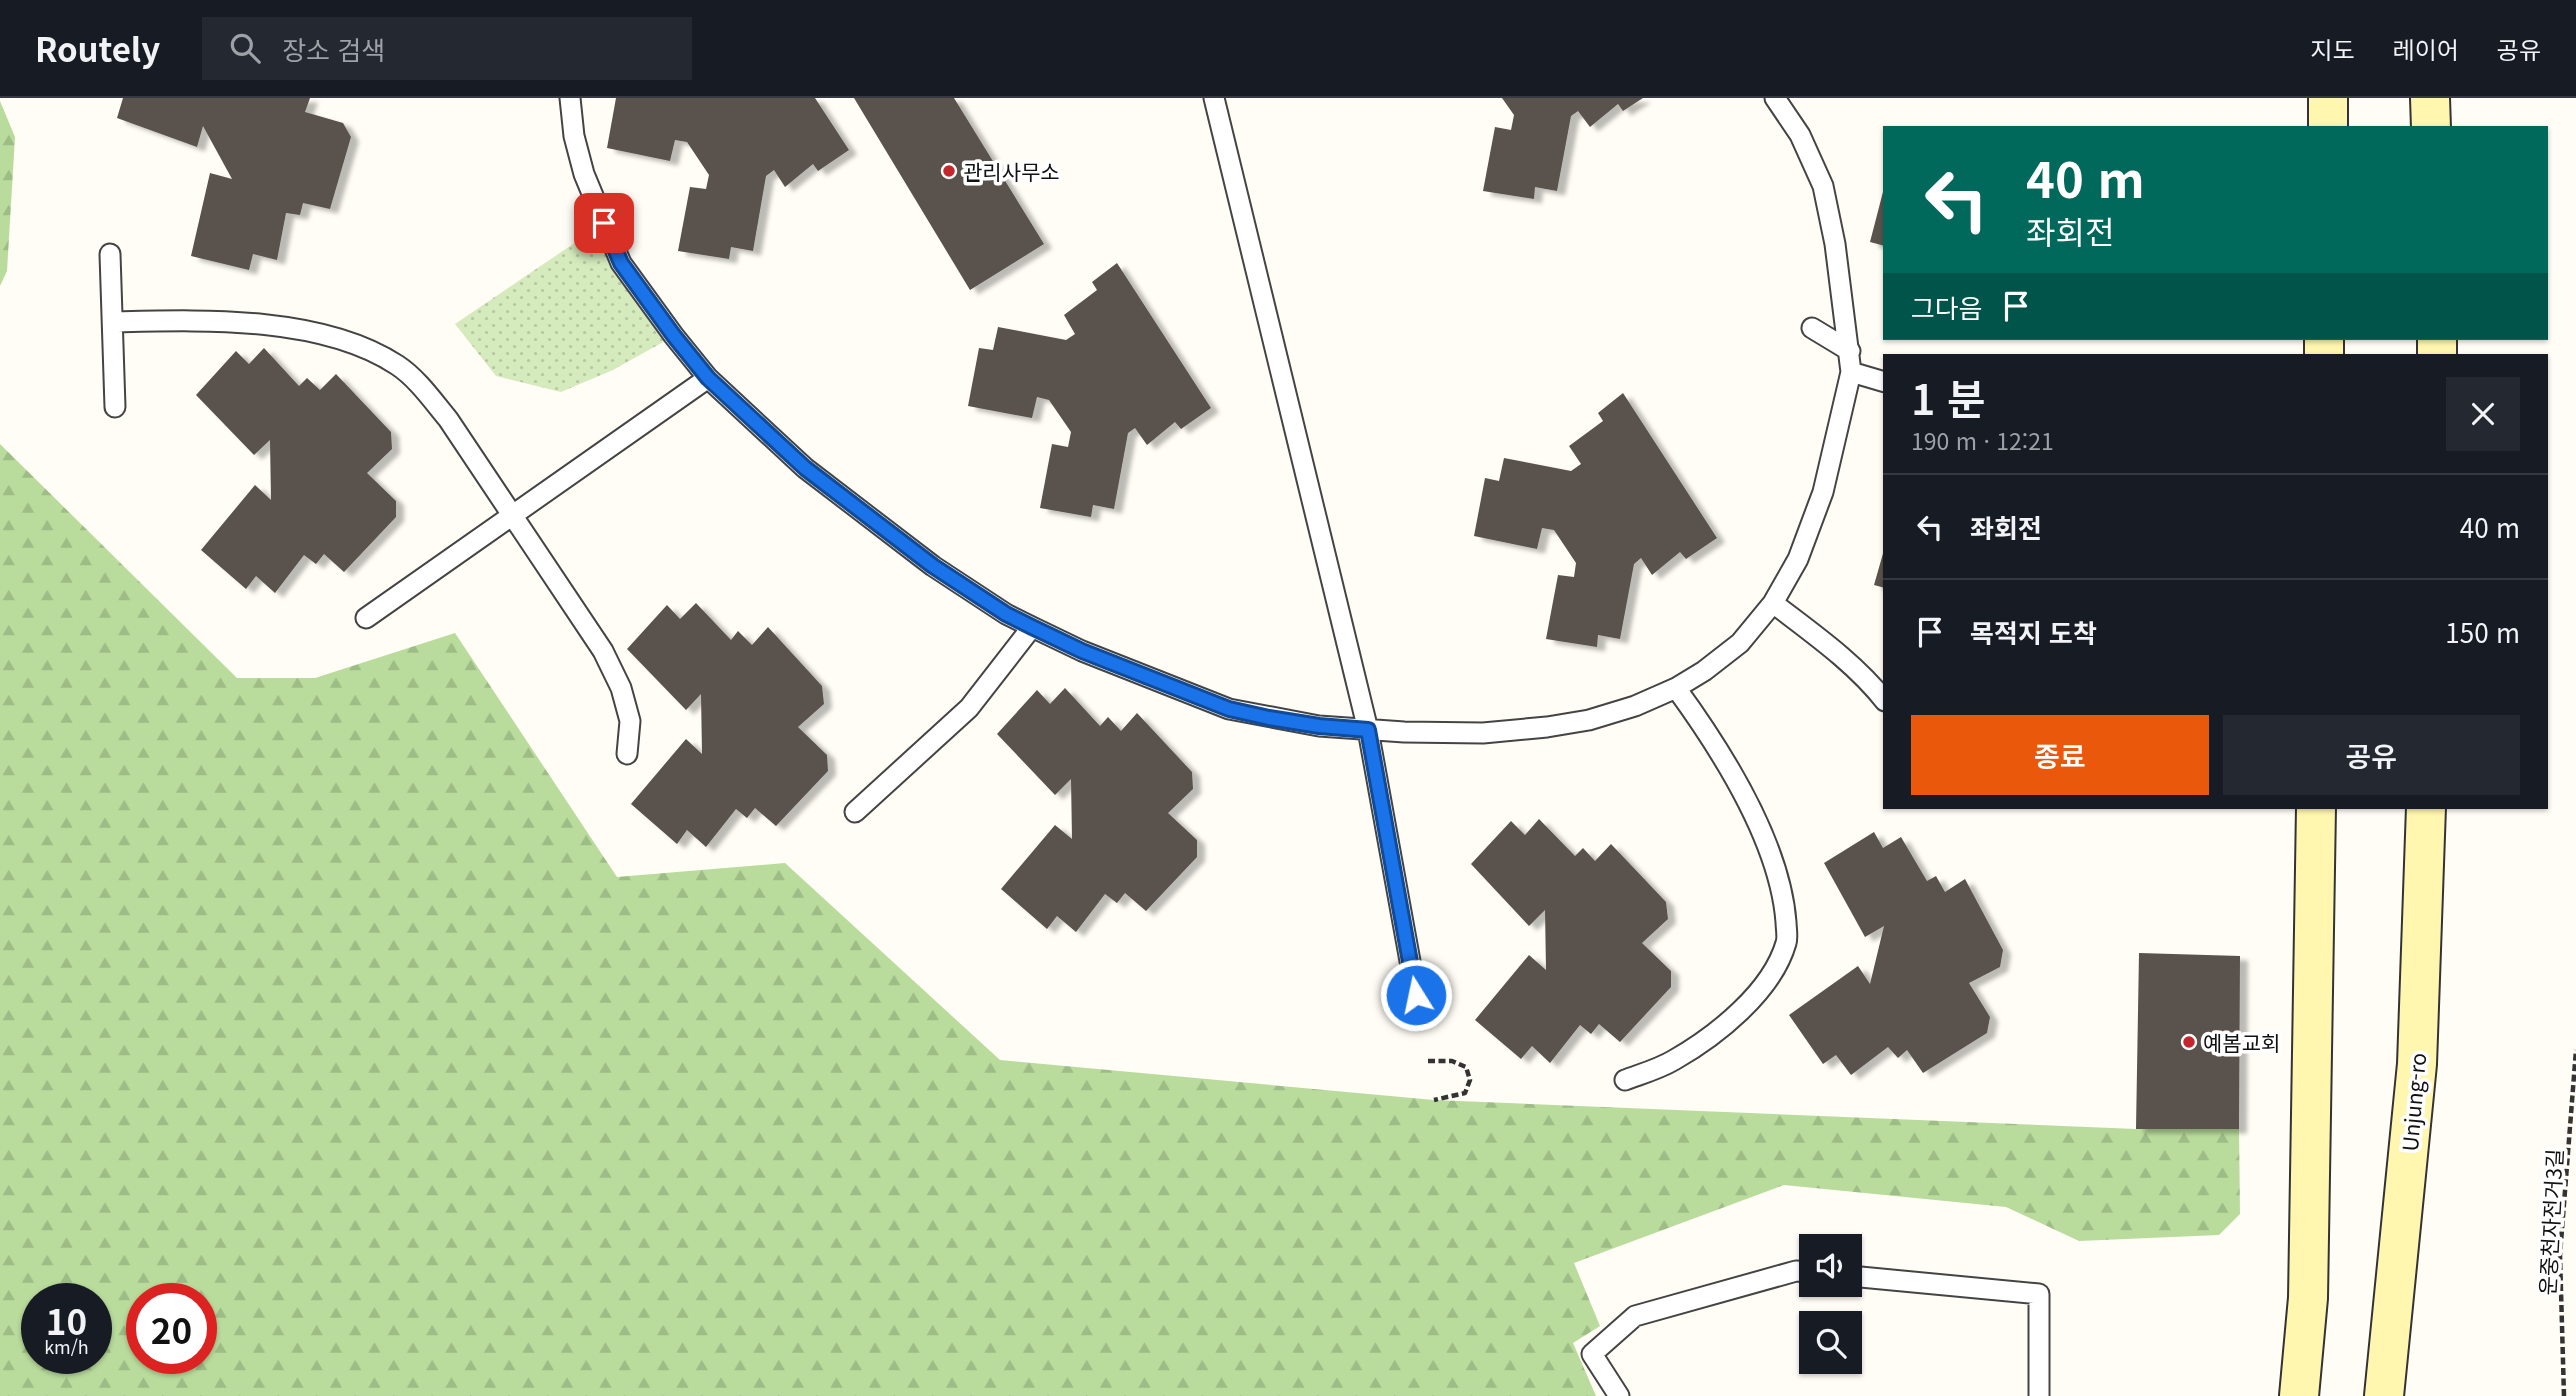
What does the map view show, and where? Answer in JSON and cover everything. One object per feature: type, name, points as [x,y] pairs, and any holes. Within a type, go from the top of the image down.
[{"type":"main road","points":[[2328,98],[2328,126]]},
{"type":"main road","points":[[2430,98],[2431,126]]},
{"type":"main road","points":[[2299,1396],[2308,1298],[2316,809]]},
{"type":"main road","name":"Unjung-ro","points":[[2384,1396],[2417,1064],[2426,809]]},
{"type":"lane","points":[[570,98],[574,136],[584,174],[621,263],[674,336],[708,378],[805,468],[864,516],[933,566],[1006,614],[1032,627],[1082,651],[1229,709],[1319,726],[1483,733],[1589,720],[1635,706],[1676,688],[1704,671],[1740,643],[1773,603],[1798,559],[1823,492],[1851,372],[1850,351],[1835,244],[1823,186],[1800,135],[1775,98]]},
{"type":"lane","points":[[1214,98],[1368,730],[1416,995]]},
{"type":"lane","points":[[110,254],[115,407]]},
{"type":"lane","points":[[113,322],[186,320],[290,328],[335,337],[397,365],[425,391],[448,419],[604,651],[621,688],[630,721],[627,754]]},
{"type":"lane","points":[[1812,328],[1850,351]]},
{"type":"lane","points":[[1851,372],[1883,381]]},
{"type":"lane","points":[[366,618],[708,378]]},
{"type":"lane","points":[[1773,603],[1831,648],[1883,698]]},
{"type":"lane","points":[[855,812],[970,708],[1032,627]]},
{"type":"lane","points":[[1625,1080],[1672,1062],[1712,1035],[1746,1006],[1772,973],[1787,941],[1784,901],[1778,877],[1755,818],[1708,732],[1676,688]]},
{"type":"lane","points":[[1619,1396],[1592,1354],[1635,1316],[1799,1271]]},
{"type":"lane","points":[[1862,1277],[2039,1294],[2039,1396]]},
{"type":"path","name":"운중천자전거3길","points":[[2564,1396],[2560,1255],[2576,1050]]},
{"type":"path","points":[[1427,1061],[1452,1061],[1466,1067],[1470,1080],[1465,1093],[1434,1100]]},
{"type":"green space","points":[[0,101],[15,137],[7,271],[0,286]]},
{"type":"green space","points":[[604,223],[674,336],[613,370],[561,392],[496,376],[455,324]]},
{"type":"green space","points":[[0,444],[237,678],[315,678],[455,633],[617,877],[785,863],[1000,1060],[1434,1100],[2136,1129],[2239,1129],[2240,1214],[2219,1235],[2079,1241],[2006,1207],[1784,1185],[1574,1263],[1600,1326],[1573,1343],[1596,1396],[0,1396]]},
{"type":"building","points":[[123,98],[310,98],[305,112],[343,123],[351,137],[330,209],[303,203],[300,215],[286,213],[277,260],[253,254],[249,270],[191,256],[210,173],[232,179],[203,126],[197,147],[117,118]]},
{"type":"building","points":[[616,98],[815,98],[849,150],[818,171],[813,164],[785,187],[774,170],[766,176],[753,251],[731,247],[729,259],[678,251],[690,187],[706,189],[709,175],[687,142],[675,140],[670,161],[607,148]]},
{"type":"building","name":"관리사무소","points":[[854,98],[954,98],[1044,244],[970,290]]},
{"type":"building","points":[[1502,98],[1643,98],[1623,111],[1618,104],[1590,127],[1578,111],[1571,116],[1557,191],[1535,187],[1534,199],[1483,191],[1495,127],[1511,130],[1514,115]]},
{"type":"building","points":[[1883,192],[1883,245],[1870,242]]},
{"type":"building","points":[[1117,263],[1211,408],[1181,429],[1175,422],[1147,445],[1135,428],[1128,433],[1114,509],[1093,505],[1091,517],[1040,508],[1052,444],[1068,447],[1071,432],[1049,400],[1037,397],[1032,418],[968,406],[979,348],[993,350],[998,327],[1066,340],[1075,334],[1064,315],[1097,290],[1092,282]]},
{"type":"building","points":[[264,348],[299,386],[307,378],[320,390],[336,374],[391,432],[392,449],[367,473],[396,501],[396,517],[344,572],[324,554],[316,564],[304,555],[275,593],[256,576],[246,589],[201,550],[255,485],[271,500],[270,440],[254,455],[196,395],[236,351],[249,364]]},
{"type":"building","points":[[1623,393],[1717,538],[1686,559],[1680,552],[1652,575],[1641,558],[1634,564],[1620,639],[1598,635],[1597,647],[1546,639],[1558,575],[1574,577],[1576,563],[1554,530],[1542,528],[1537,549],[1474,536],[1485,478],[1499,481],[1504,458],[1571,471],[1581,464],[1569,446],[1603,421],[1598,413]]},
{"type":"building","points":[[1883,554],[1883,587],[1874,585]]},
{"type":"building","points":[[696,603],[731,640],[738,631],[752,645],[768,627],[822,686],[824,704],[798,727],[827,755],[828,771],[776,826],[755,808],[747,818],[736,809],[706,847],[687,830],[677,844],[631,804],[686,739],[702,754],[701,694],[686,710],[627,649],[667,605],[680,619]]},
{"type":"building","points":[[1065,688],[1100,726],[1108,717],[1121,731],[1137,713],[1192,772],[1193,789],[1168,813],[1197,840],[1197,857],[1146,911],[1125,893],[1117,903],[1105,894],[1076,932],[1057,916],[1047,929],[1001,889],[1055,825],[1072,839],[1071,779],[1055,795],[997,734],[1037,690],[1050,704]]},
{"type":"building","points":[[1539,819],[1575,856],[1583,848],[1595,861],[1611,844],[1666,902],[1668,919],[1642,943],[1671,971],[1671,987],[1620,1042],[1599,1024],[1591,1034],[1580,1025],[1550,1063],[1532,1046],[1521,1059],[1475,1020],[1529,955],[1546,970],[1545,910],[1529,926],[1471,864],[1511,821],[1525,835]]},
{"type":"building","points":[[1874,832],[1883,848],[1901,837],[1927,881],[1936,876],[1945,892],[1965,879],[2003,950],[2000,967],[1969,983],[1990,1017],[1987,1033],[1923,1073],[1907,1050],[1898,1058],[1888,1047],[1851,1075],[1836,1055],[1823,1064],[1789,1015],[1858,966],[1870,984],[1884,926],[1865,937],[1824,863]]},
{"type":"building","name":"예봄교회","points":[[2139,953],[2240,956],[2239,1129],[2136,1129]]},
{"type":"place","name":"관리사무소","points":[[949,171]]},
{"type":"place","name":"예봄교회","points":[[2189,1042]]},
{"type":"route","points":[[604,223],[621,263],[708,378],[805,468],[864,516],[933,566],[1006,614],[1032,627],[1082,651],[1229,709],[1319,726],[1368,730],[1416,995]]}]
